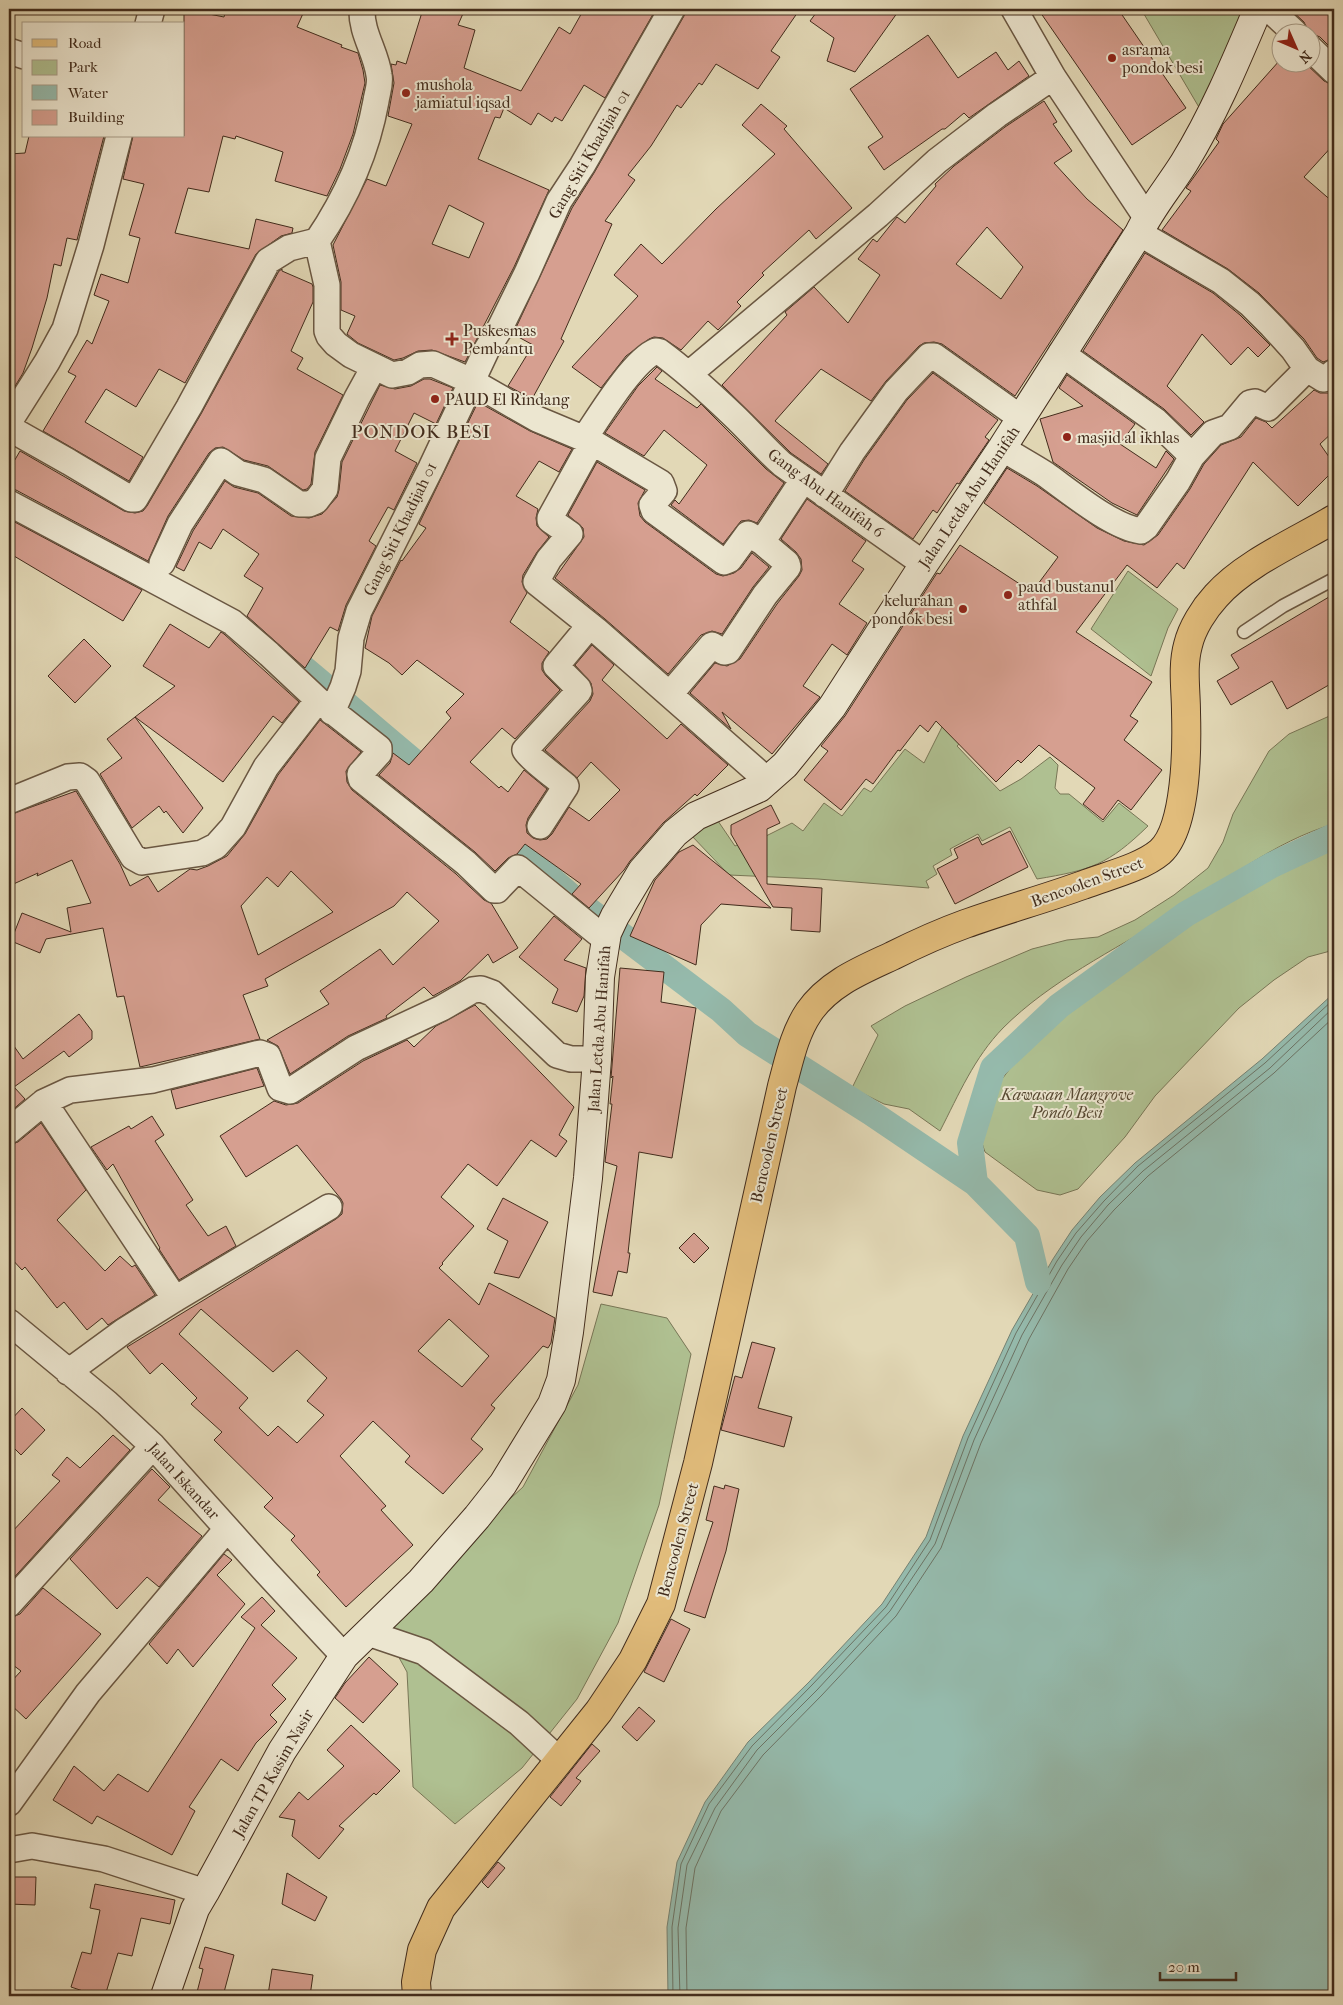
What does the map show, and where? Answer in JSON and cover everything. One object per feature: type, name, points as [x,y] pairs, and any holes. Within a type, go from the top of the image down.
[{"type":"main road","name":"Bencoolen Street","points":[[416,1989],[422,1950],[441,1908],[599,1711],[633,1660],[661,1604],[698,1463],[782,1086],[797,1034],[810,1012],[826,994],[846,978],[860,970],[964,924],[1067,891],[1138,865],[1160,851],[1171,836],[1181,805],[1187,741],[1185,663],[1193,632],[1214,597],[1243,572],[1334,519]]},
{"type":"street","points":[[149,22],[152,9]]},
{"type":"street","points":[[118,138],[91,245],[64,329],[48,362],[9,420],[69,462],[131,499],[135,499],[205,378],[268,261],[289,248],[317,242],[335,215],[354,173],[372,122],[380,84],[379,74],[362,22],[362,9]]},
{"type":"street","name":"Gang Siti Khadijah 01","points":[[9,801],[68,776],[80,776],[86,781],[133,857],[137,861],[142,862],[202,853],[216,846],[232,827],[266,766],[327,707],[343,687],[348,671],[351,638],[358,611],[430,468],[471,381],[519,289],[559,201],[582,166],[672,9]]},
{"type":"street","points":[[1014,9],[1142,225],[1250,304],[1293,349],[1307,369],[1323,379],[1334,372]]},
{"type":"street","name":"Jalan Letda Abu Hanifah","points":[[344,1656],[422,1582],[477,1517],[503,1484],[552,1404],[560,1380],[569,1332],[588,1178],[597,1059],[600,977],[609,930],[642,871],[656,852],[684,824],[721,803],[759,788],[768,781],[785,765],[832,707],[924,564],[1002,448],[1061,353],[1088,314],[1142,225],[1184,162],[1222,92],[1258,9]]},
{"type":"street","points":[[1269,9],[1283,22]]},
{"type":"street","points":[[9,51],[22,55]]},
{"type":"street","points":[[1320,58],[1334,71]]},
{"type":"street","points":[[689,374],[878,215],[937,161],[1053,77]]},
{"type":"street","points":[[317,242],[327,285],[327,326],[329,336],[336,344],[388,374],[396,375],[408,372],[420,365],[432,364],[471,381],[537,419],[588,441],[661,483],[664,489],[652,505],[654,511],[691,536],[721,561],[726,562],[729,560],[748,534],[762,542],[787,563],[788,567],[766,595],[728,651],[724,652],[712,644],[670,694]]},
{"type":"street","name":"Gang Abu Hanifah 6","points":[[590,625],[536,582],[549,558],[570,534],[550,520],[550,518],[588,441],[618,390],[633,371],[651,353],[656,351],[689,374],[733,414],[762,447],[803,480],[924,564]]},
{"type":"street","points":[[1061,353],[1156,421],[1192,456]]},
{"type":"street","points":[[825,496],[852,452],[896,391],[928,356],[934,356],[1021,418]]},
{"type":"street","points":[[162,563],[180,524],[220,461],[238,473],[264,480],[299,504],[308,504],[316,501],[325,489],[328,458],[374,367]]},
{"type":"street","points":[[1002,448],[1043,473],[1104,515],[1134,530],[1140,531],[1146,527],[1178,481],[1192,456],[1213,433],[1230,427],[1250,403],[1255,402],[1268,408],[1307,369]]},
{"type":"street","points":[[762,542],[803,480]]},
{"type":"street","points":[[9,502],[232,622],[327,707],[379,749],[379,753],[360,774],[361,780],[466,863],[494,890],[498,889],[518,868],[609,930]]},
{"type":"street","points":[[540,826],[566,786],[544,767],[526,755],[525,750],[578,690],[556,666],[590,625],[768,781]]},
{"type":"street","points":[[9,1131],[44,1102],[70,1090],[153,1080],[260,1053],[268,1056],[280,1088],[290,1091],[356,1048],[478,989],[492,993],[557,1055],[571,1059],[597,1059]]},
{"type":"street","points":[[44,1102],[175,1299]]},
{"type":"street","points":[[68,1372],[124,1331],[329,1207]]},
{"type":"street","name":"Jalan Iskandar","points":[[9,1322],[107,1403],[153,1446],[344,1656]]},
{"type":"street","points":[[9,1604],[153,1446]]},
{"type":"street","points":[[9,1803],[88,1693],[227,1529]]},
{"type":"street","points":[[368,1633],[424,1652],[519,1724],[559,1760]]},
{"type":"street","name":"Jalan TP Kasim Nasir","points":[[200,1900],[282,1751],[344,1656]]},
{"type":"street","points":[[9,1850],[32,1846],[104,1859],[200,1900],[165,1996]]},
{"type":"lane","points":[[1244,632],[1283,606],[1334,579]]},
{"type":"green space","points":[[1141,9],[1246,9],[1200,109]]},
{"type":"green space","points":[[1128,571],[1178,609],[1168,628],[1151,676],[1091,629]]},
{"type":"green space","name":"Kawasan Mangrove Pondo Besi","points":[[1334,714],[1334,824],[1290,841],[1269,852],[1169,916],[1061,981],[1021,1011],[1003,1028],[975,1064],[940,1131],[909,1109],[884,1104],[852,1088],[878,1035],[871,1026],[905,1006],[1032,949],[1067,940],[1098,937],[1135,920],[1174,895],[1208,868],[1223,842],[1233,814],[1269,751],[1289,734]]},
{"type":"green space","points":[[946,719],[980,725],[957,746],[1000,791],[1021,779],[1050,757],[1058,765],[1055,788],[1060,794],[1069,794],[1103,822],[1119,803],[1148,826],[1110,858],[1098,864],[1085,869],[1037,879],[1010,827],[982,841],[978,834],[950,849],[952,855],[933,866],[937,874],[926,881],[929,888],[818,879],[729,875],[691,835],[701,826],[718,821],[735,846],[753,837],[756,841],[792,823],[803,831],[824,803],[842,816],[864,788],[871,792],[905,749],[924,763]]},
{"type":"green space","name":"Kawasan Mangrove Pondo Besi","points":[[1334,845],[1334,950],[1308,957],[1274,980],[1239,1008],[1155,1096],[1125,1137],[1078,1189],[1060,1195],[1037,1190],[985,1152],[982,1143],[983,1123],[992,1092],[1019,1057],[1082,1000],[1200,914],[1248,884],[1288,864]]},
{"type":"green space","points":[[601,1304],[667,1318],[691,1354],[659,1505],[618,1623],[577,1699],[522,1768],[455,1824],[413,1787],[407,1672],[381,1625],[467,1538],[523,1487],[578,1385]]},
{"type":"water","points":[[1334,993],[1334,1996],[668,1996],[667,1927],[677,1862],[705,1802],[748,1742],[809,1682],[882,1604],[926,1537],[963,1436],[1012,1330],[1072,1230],[1100,1197],[1135,1163],[1262,1059]]},
{"type":"building","points":[[184,9],[224,17],[226,9],[305,9],[297,27],[358,53],[365,83],[353,134],[340,169],[327,196],[275,181],[283,152],[236,136],[235,139],[223,136],[209,192],[188,188],[175,233],[249,249],[256,219],[293,228],[292,233],[281,236],[256,254],[185,383],[159,369],[136,407],[106,389],[85,422],[143,457],[129,481],[43,431],[76,376],[68,372],[87,340],[92,344],[109,301],[94,295],[101,274],[128,283],[140,238],[129,235],[144,184],[123,179],[133,138],[185,138]]},
{"type":"building","points":[[423,9],[465,9],[458,25],[475,30],[464,68],[521,91],[559,27],[570,34],[584,9],[656,9],[605,98],[584,85],[562,121],[555,117],[552,122],[538,113],[531,125],[504,108],[500,118],[495,117],[478,159],[549,190],[514,267],[465,362],[432,350],[418,351],[394,360],[358,343],[347,334],[355,316],[341,310],[341,282],[333,245],[367,179],[386,186],[412,124],[388,116],[394,83],[391,64],[396,65],[397,61],[406,64]],"holes":[[[449,205],[484,223],[469,258],[432,244]]]},
{"type":"building","points":[[686,9],[800,9],[771,51],[780,57],[758,89],[716,64],[702,85],[699,83],[681,108],[677,105],[651,146],[628,175],[635,180],[605,221],[612,224],[561,339],[564,341],[532,399],[508,386],[533,345],[513,334],[572,208],[684,16]]},
{"type":"building","points":[[819,9],[900,9],[855,72],[827,61],[834,38],[810,21]]},
{"type":"building","name":"asrama pondok besi","points":[[1038,9],[1118,9],[1186,108],[1132,145]]},
{"type":"building","points":[[1290,9],[1330,9],[1334,15],[1334,51],[1320,37],[1320,22],[1304,22]]},
{"type":"building","points":[[928,35],[958,78],[996,52],[1008,70],[1019,61],[1029,76],[969,118],[964,113],[945,129],[942,129],[884,170],[868,147],[883,137],[850,89]]},
{"type":"building","points":[[1270,71],[1315,72],[1324,81],[1334,85],[1334,144],[1304,177],[1334,203],[1334,358],[1323,362],[1317,358],[1304,339],[1259,293],[1228,269],[1162,230],[1191,191],[1186,188],[1219,142],[1216,139],[1223,124]]},
{"type":"building","points":[[1044,101],[1057,122],[1053,124],[1072,151],[1054,163],[1087,199],[1123,230],[1015,396],[942,344],[934,342],[924,343],[919,346],[886,381],[871,401],[821,369],[775,421],[828,464],[821,474],[791,453],[722,385],[787,315],[785,312],[814,287],[848,323],[880,275],[858,259],[873,239],[877,242],[897,217],[905,223],[936,186],[935,184],[954,166],[1005,127]],"holes":[[[987,227],[1023,267],[1001,299],[956,264]]]},
{"type":"building","points":[[761,104],[787,126],[784,129],[852,208],[816,239],[809,230],[762,273],[764,275],[737,302],[741,306],[718,330],[708,321],[681,350],[663,338],[654,337],[649,339],[626,356],[601,388],[572,367],[638,296],[614,275],[641,244],[662,264],[716,209],[775,154],[742,125]]},
{"type":"building","points":[[29,138],[103,138],[77,240],[67,238],[61,266],[54,264],[47,298],[32,348],[23,373],[9,396],[9,154],[25,153]]},
{"type":"building","points":[[1145,253],[1213,293],[1240,315],[1270,345],[1258,357],[1248,347],[1231,365],[1202,334],[1167,386],[1204,422],[1191,435],[1164,409],[1083,351]]},
{"type":"building","points":[[282,269],[282,271],[312,284],[313,287],[313,302],[291,351],[303,358],[297,369],[343,395],[315,452],[311,484],[307,489],[303,490],[268,466],[244,460],[223,447],[215,448],[209,453],[168,516],[148,561],[16,490],[9,489],[9,470],[20,451],[124,511],[135,513],[143,511],[201,414],[279,271]]},
{"type":"building","points":[[657,367],[662,371],[655,379],[697,408],[701,404],[766,469],[784,483],[757,523],[749,520],[741,521],[723,544],[671,505],[675,500],[679,504],[707,465],[664,430],[644,456],[605,433],[638,386]]},
{"type":"building","points":[[933,373],[998,420],[985,437],[989,440],[959,484],[957,483],[937,513],[933,510],[913,539],[845,491],[864,460],[907,400]]},
{"type":"building","points":[[1067,375],[1135,424],[1120,444],[1156,468],[1166,451],[1174,459],[1137,515],[1112,503],[1053,462],[1040,419],[1083,406],[1059,388]]},
{"type":"building","points":[[424,379],[430,379],[453,388],[436,424],[414,413],[395,451],[417,463],[394,510],[388,507],[369,541],[376,546],[346,605],[338,631],[330,627],[305,668],[247,616],[263,588],[244,576],[259,554],[223,529],[211,549],[199,542],[184,571],[176,567],[193,531],[225,481],[234,487],[258,493],[291,516],[309,518],[322,514],[337,497],[342,462],[380,385],[395,389],[411,386]]},
{"type":"building","points":[[1314,390],[1320,393],[1328,393],[1334,399],[1334,431],[1320,444],[1334,464],[1334,470],[1298,506],[1253,462],[1184,569],[1177,563],[1157,588],[1127,565],[1076,632],[1152,682],[1130,716],[1138,721],[1124,740],[1162,770],[1131,810],[1118,800],[1103,820],[1083,804],[1095,788],[1039,745],[1021,763],[1018,760],[996,782],[936,721],[928,732],[920,725],[900,751],[898,750],[873,784],[866,779],[841,810],[804,780],[828,751],[821,746],[845,716],[937,573],[940,574],[960,545],[1032,592],[1058,557],[984,503],[1007,468],[1037,486],[1097,528],[1124,541],[1144,545],[1158,535],[1190,489],[1204,464],[1221,445],[1241,437],[1256,418],[1266,422],[1272,428]]},
{"type":"building","points":[[478,402],[530,431],[572,449],[559,472],[539,461],[516,496],[538,509],[537,526],[549,537],[523,575],[522,582],[527,593],[510,622],[549,652],[542,663],[542,670],[560,690],[515,739],[502,728],[470,762],[499,788],[501,786],[508,792],[524,770],[547,789],[528,818],[526,825],[527,833],[533,838],[547,839],[569,807],[589,821],[620,790],[591,762],[577,778],[545,750],[590,701],[593,694],[591,683],[575,665],[592,645],[614,665],[602,680],[667,739],[681,724],[728,765],[697,796],[695,794],[663,823],[589,908],[572,894],[581,884],[525,844],[517,854],[508,858],[495,871],[475,852],[379,775],[390,763],[393,753],[409,765],[451,718],[446,712],[464,694],[417,660],[402,675],[389,663],[365,648],[372,616],[401,560],[426,528],[419,524]]},
{"type":"building","points":[[597,462],[645,490],[638,503],[640,516],[645,522],[716,574],[723,576],[734,573],[741,568],[752,553],[769,567],[753,587],[722,634],[712,631],[701,635],[668,674],[555,578],[584,537],[583,528],[568,515]]},
{"type":"building","points":[[807,499],[866,541],[852,561],[864,569],[839,604],[867,623],[847,655],[832,644],[803,686],[820,697],[772,754],[722,712],[731,729],[690,693],[715,663],[727,666],[740,659],[777,604],[799,576],[802,570],[801,559],[781,539]]},
{"type":"building","points":[[9,519],[142,590],[123,621],[9,553]]},
{"type":"building","points":[[1334,594],[1334,682],[1287,709],[1272,681],[1231,705],[1217,681],[1239,668],[1231,655]]},
{"type":"building","points":[[170,624],[209,648],[221,632],[299,702],[282,723],[273,716],[223,782],[135,717],[175,686],[143,666]]},
{"type":"building","points":[[84,639],[111,666],[75,703],[48,676]]},
{"type":"building","points":[[135,717],[203,808],[183,833],[166,811],[164,813],[159,806],[132,828],[100,774],[122,758],[107,739]]},
{"type":"building","points":[[320,720],[361,752],[346,771],[347,782],[352,790],[456,874],[484,900],[491,903],[518,948],[493,963],[488,954],[460,981],[433,996],[424,987],[386,1016],[387,1018],[348,1036],[290,1074],[278,1046],[267,1040],[329,1004],[320,991],[380,949],[393,965],[439,921],[407,892],[394,906],[265,979],[268,986],[243,995],[260,1039],[140,1067],[124,996],[117,997],[103,928],[46,939],[40,953],[11,941],[22,913],[71,932],[67,908],[91,903],[72,860],[9,886],[9,815],[76,791],[120,864],[130,886],[148,876],[158,892],[190,869],[197,870],[227,856],[245,834],[278,775]],"holes":[[[291,871],[333,912],[258,955],[241,906],[267,877],[278,887]]]},
{"type":"building","points":[[771,805],[780,823],[767,829],[767,884],[822,888],[820,932],[791,930],[792,908],[773,907],[731,834],[731,825]]},
{"type":"building","points":[[1010,831],[1028,867],[955,904],[937,869],[958,858],[954,849],[978,837],[982,845]]},
{"type":"building","points":[[693,845],[771,908],[721,904],[701,925],[696,965],[630,936],[655,880],[679,852]]},
{"type":"building","points":[[554,916],[582,939],[564,960],[586,968],[584,996],[577,1012],[552,1003],[558,989],[519,957]]},
{"type":"building","points":[[620,968],[664,972],[661,1002],[696,1008],[672,1158],[639,1152],[627,1273],[618,1271],[612,1296],[593,1292],[617,1166],[605,1162],[612,1104],[610,1104],[613,1076],[611,1078]]},
{"type":"building","points":[[475,1005],[574,1107],[559,1135],[567,1141],[556,1157],[531,1140],[497,1186],[468,1164],[441,1197],[474,1226],[439,1268],[479,1305],[489,1283],[555,1318],[551,1343],[548,1348],[543,1346],[491,1405],[495,1408],[471,1439],[483,1449],[443,1494],[405,1462],[410,1456],[373,1421],[340,1456],[386,1506],[381,1510],[413,1545],[346,1607],[317,1575],[320,1572],[291,1540],[295,1536],[264,1507],[273,1498],[214,1440],[222,1432],[191,1404],[197,1398],[162,1363],[150,1374],[127,1347],[342,1214],[343,1203],[341,1199],[297,1145],[246,1177],[220,1136],[274,1101],[286,1105],[298,1103],[363,1061],[407,1040],[414,1047],[436,1026]],"holes":[[[201,1309],[273,1372],[297,1350],[327,1378],[307,1401],[324,1415],[297,1443],[278,1426],[268,1436],[239,1408],[248,1398],[179,1334]],[[449,1319],[489,1356],[462,1387],[418,1351]]]},
{"type":"building","points":[[79,1014],[92,1031],[92,1039],[69,1057],[64,1051],[14,1087],[25,1099],[9,1113],[9,1039],[23,1059]]},
{"type":"building","points":[[257,1068],[264,1086],[176,1109],[171,1090]]},
{"type":"building","points":[[152,1116],[164,1135],[155,1141],[193,1200],[186,1205],[208,1236],[226,1226],[236,1246],[179,1280],[159,1249],[113,1164],[107,1170],[91,1147],[129,1126],[131,1129]]},
{"type":"building","points":[[41,1123],[86,1190],[57,1220],[105,1271],[120,1256],[132,1267],[135,1265],[155,1295],[108,1325],[102,1318],[87,1330],[64,1302],[57,1308],[25,1267],[22,1270],[9,1256],[9,1145],[18,1142]]},
{"type":"building","points":[[503,1198],[548,1222],[519,1278],[494,1273],[508,1241],[487,1229]]},
{"type":"building","points":[[694,1233],[709,1248],[694,1263],[679,1248]]},
{"type":"building","points":[[752,1342],[775,1348],[758,1408],[792,1417],[784,1447],[721,1430],[735,1376],[742,1378]]},
{"type":"building","points":[[22,1408],[45,1430],[21,1455],[9,1443],[9,1422]]},
{"type":"building","points":[[113,1435],[130,1450],[9,1583],[9,1535],[60,1481],[52,1475],[67,1457],[80,1468]]},
{"type":"building","points":[[152,1469],[170,1487],[158,1500],[202,1536],[159,1587],[147,1577],[117,1609],[70,1559]]},
{"type":"building","points":[[725,1485],[739,1489],[726,1551],[705,1618],[684,1611],[713,1522],[706,1520],[714,1486],[724,1489]]},
{"type":"building","points":[[224,1554],[232,1560],[217,1575],[245,1604],[193,1667],[178,1649],[167,1664],[149,1644]]},
{"type":"building","points":[[43,1588],[101,1634],[26,1719],[9,1703],[9,1684],[21,1671],[9,1662],[9,1618],[20,1614]]},
{"type":"building","points":[[262,1597],[275,1611],[261,1625],[297,1658],[272,1685],[286,1699],[270,1715],[277,1722],[256,1743],[238,1771],[221,1759],[189,1807],[195,1811],[172,1855],[97,1816],[92,1824],[53,1800],[74,1766],[104,1791],[118,1774],[148,1792],[255,1628],[241,1617]]},
{"type":"building","points":[[671,1619],[690,1629],[664,1682],[644,1672]]},
{"type":"building","points":[[369,1657],[398,1684],[363,1723],[335,1698],[345,1683]]},
{"type":"building","points":[[639,1707],[655,1721],[637,1741],[622,1727]]},
{"type":"building","points":[[351,1725],[400,1771],[376,1795],[374,1793],[339,1826],[344,1829],[319,1859],[292,1836],[295,1820],[279,1817],[299,1792],[308,1800],[344,1766],[327,1750]]},
{"type":"building","points":[[592,1744],[600,1751],[576,1778],[581,1781],[561,1806],[550,1797]]},
{"type":"building","points":[[498,1862],[505,1868],[488,1888],[482,1882]]},
{"type":"building","points":[[287,1873],[327,1897],[315,1921],[282,1904]]},
{"type":"building","points":[[9,1877],[36,1877],[35,1905],[9,1904]]},
{"type":"building","points":[[95,1884],[175,1900],[170,1924],[141,1918],[132,1956],[118,1953],[105,1996],[82,1996],[83,1991],[71,1987],[82,1952],[91,1954],[100,1910],[90,1908]]},
{"type":"building","points":[[205,1947],[234,1955],[223,1996],[196,1996],[203,1969],[199,1968]]},
{"type":"building","points":[[272,1969],[313,1975],[310,1996],[268,1995]]},
{"type":"waterway","points":[[258,631],[441,784]]},
{"type":"waterway","points":[[492,827],[574,899],[721,1010],[747,1034],[870,1112],[975,1183],[1027,1236],[1038,1282]]},
{"type":"waterway","points":[[975,1183],[970,1143],[993,1068],[1059,1006],[1186,914],[1272,865],[1334,836]]},
{"type":"place","name":"asrama pondok besi","points":[[1112,58]]},
{"type":"place","name":"mushola jamiatul iqsad","points":[[406,93]]},
{"type":"place","name":"Puskesmas Pembantu","points":[[452,339]]},
{"type":"place","name":"PAUD El Rindang","points":[[435,399]]},
{"type":"place","name":"masjid al ikhlas","points":[[1067,437]]},
{"type":"place","name":"paud bustanul athfal","points":[[1008,595]]},
{"type":"place","name":"kelurahan pondok besi","points":[[963,609]]},
{"type":"district","name":"PONDOK BESI","points":[[421,432]]}]
